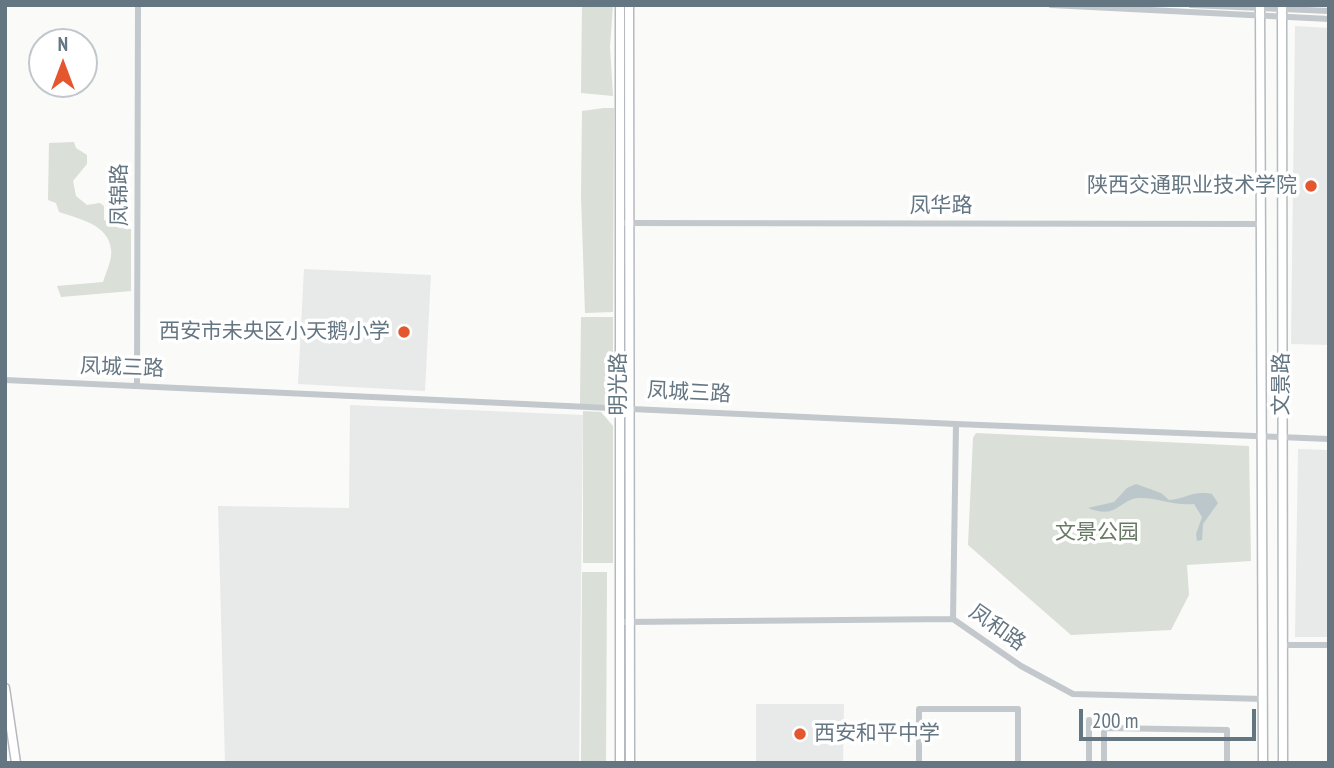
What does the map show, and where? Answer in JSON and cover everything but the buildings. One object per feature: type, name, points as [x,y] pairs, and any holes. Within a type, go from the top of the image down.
[{"type":"main road","name":"明光路","points":[[620,5],[618,408],[630,763]]},
{"type":"main road","name":"明光路","points":[[620,763],[630,408],[629,5]]},
{"type":"main road","name":"文景路","points":[[1260,10],[1263,763]]},
{"type":"main road","name":"文景路","points":[[1282,10],[1283,763]]},
{"type":"main road","points":[[5,688],[16,763]]},
{"type":"street","name":"凤锦路","points":[[137,386],[138,5]]},
{"type":"street","points":[[1051,5],[1329,11]]},
{"type":"street","points":[[1191,5],[1260,10]]},
{"type":"street","points":[[1282,10],[1329,19]]},
{"type":"street","name":"凤华路","points":[[620,224],[1262,224]]},
{"type":"street","name":"凤城三路","points":[[5,380],[1329,439]]},
{"type":"street","points":[[953,619],[956,424]]},
{"type":"street","name":"凤和路","points":[[625,622],[953,619],[1020,666],[1073,694],[1264,699]]},
{"type":"street","points":[[1284,645],[1329,645]]},
{"type":"street","points":[[919,763],[919,709],[1018,709],[1018,763]]},
{"type":"street","points":[[1089,720],[1089,763]]},
{"type":"street","points":[[1104,763],[1104,728],[1227,730],[1227,763]]},
{"type":"shaded area","name":"陕西交通职业技术学院","points":[[1295,26],[1329,28],[1329,345],[1291,344]]},
{"type":"shaded area","points":[[304,269],[431,275],[425,391],[298,384]]},
{"type":"shaded area","points":[[350,405],[583,415],[579,763],[225,763],[218,506],[349,508]]},
{"type":"shaded area","points":[[1298,449],[1329,450],[1329,637],[1295,637]]},
{"type":"shaded area","points":[[1136,484],[1161,493],[1169,500],[1199,493],[1212,494],[1218,503],[1203,524],[1202,540],[1197,541],[1196,534],[1202,517],[1194,504],[1139,498],[1106,512],[1088,508],[1114,502],[1127,488]]},
{"type":"shaded area","name":"西安和平中学","points":[[756,704],[844,704],[843,763],[756,763]]},
{"type":"green space","points":[[582,5],[613,5],[610,47],[613,96],[581,93]]},
{"type":"green space","points":[[614,108],[613,312],[585,313],[581,196],[582,111]]},
{"type":"green space","points":[[74,142],[76,148],[87,155],[87,164],[73,181],[76,196],[87,205],[100,203],[104,206],[104,220],[119,228],[131,229],[131,291],[61,297],[57,286],[103,282],[111,253],[109,241],[99,228],[59,212],[56,203],[48,200],[49,143]]},
{"type":"green space","points":[[581,317],[613,317],[613,399],[606,405],[580,404]]},
{"type":"green space","points":[[583,411],[601,412],[613,426],[613,563],[583,563]]},
{"type":"green space","name":"文景公园","points":[[976,433],[1249,446],[1251,561],[1187,565],[1189,595],[1171,630],[1071,635],[968,545],[973,438]]},
{"type":"green space","points":[[582,572],[607,572],[606,763],[581,763]]},
{"type":"place","name":"陕西交通职业技术学院","points":[[1311,186]]},
{"type":"place","name":"西安市未央区小天鹅小学","points":[[404,332]]},
{"type":"place","name":"西安和平中学","points":[[800,734]]}]
